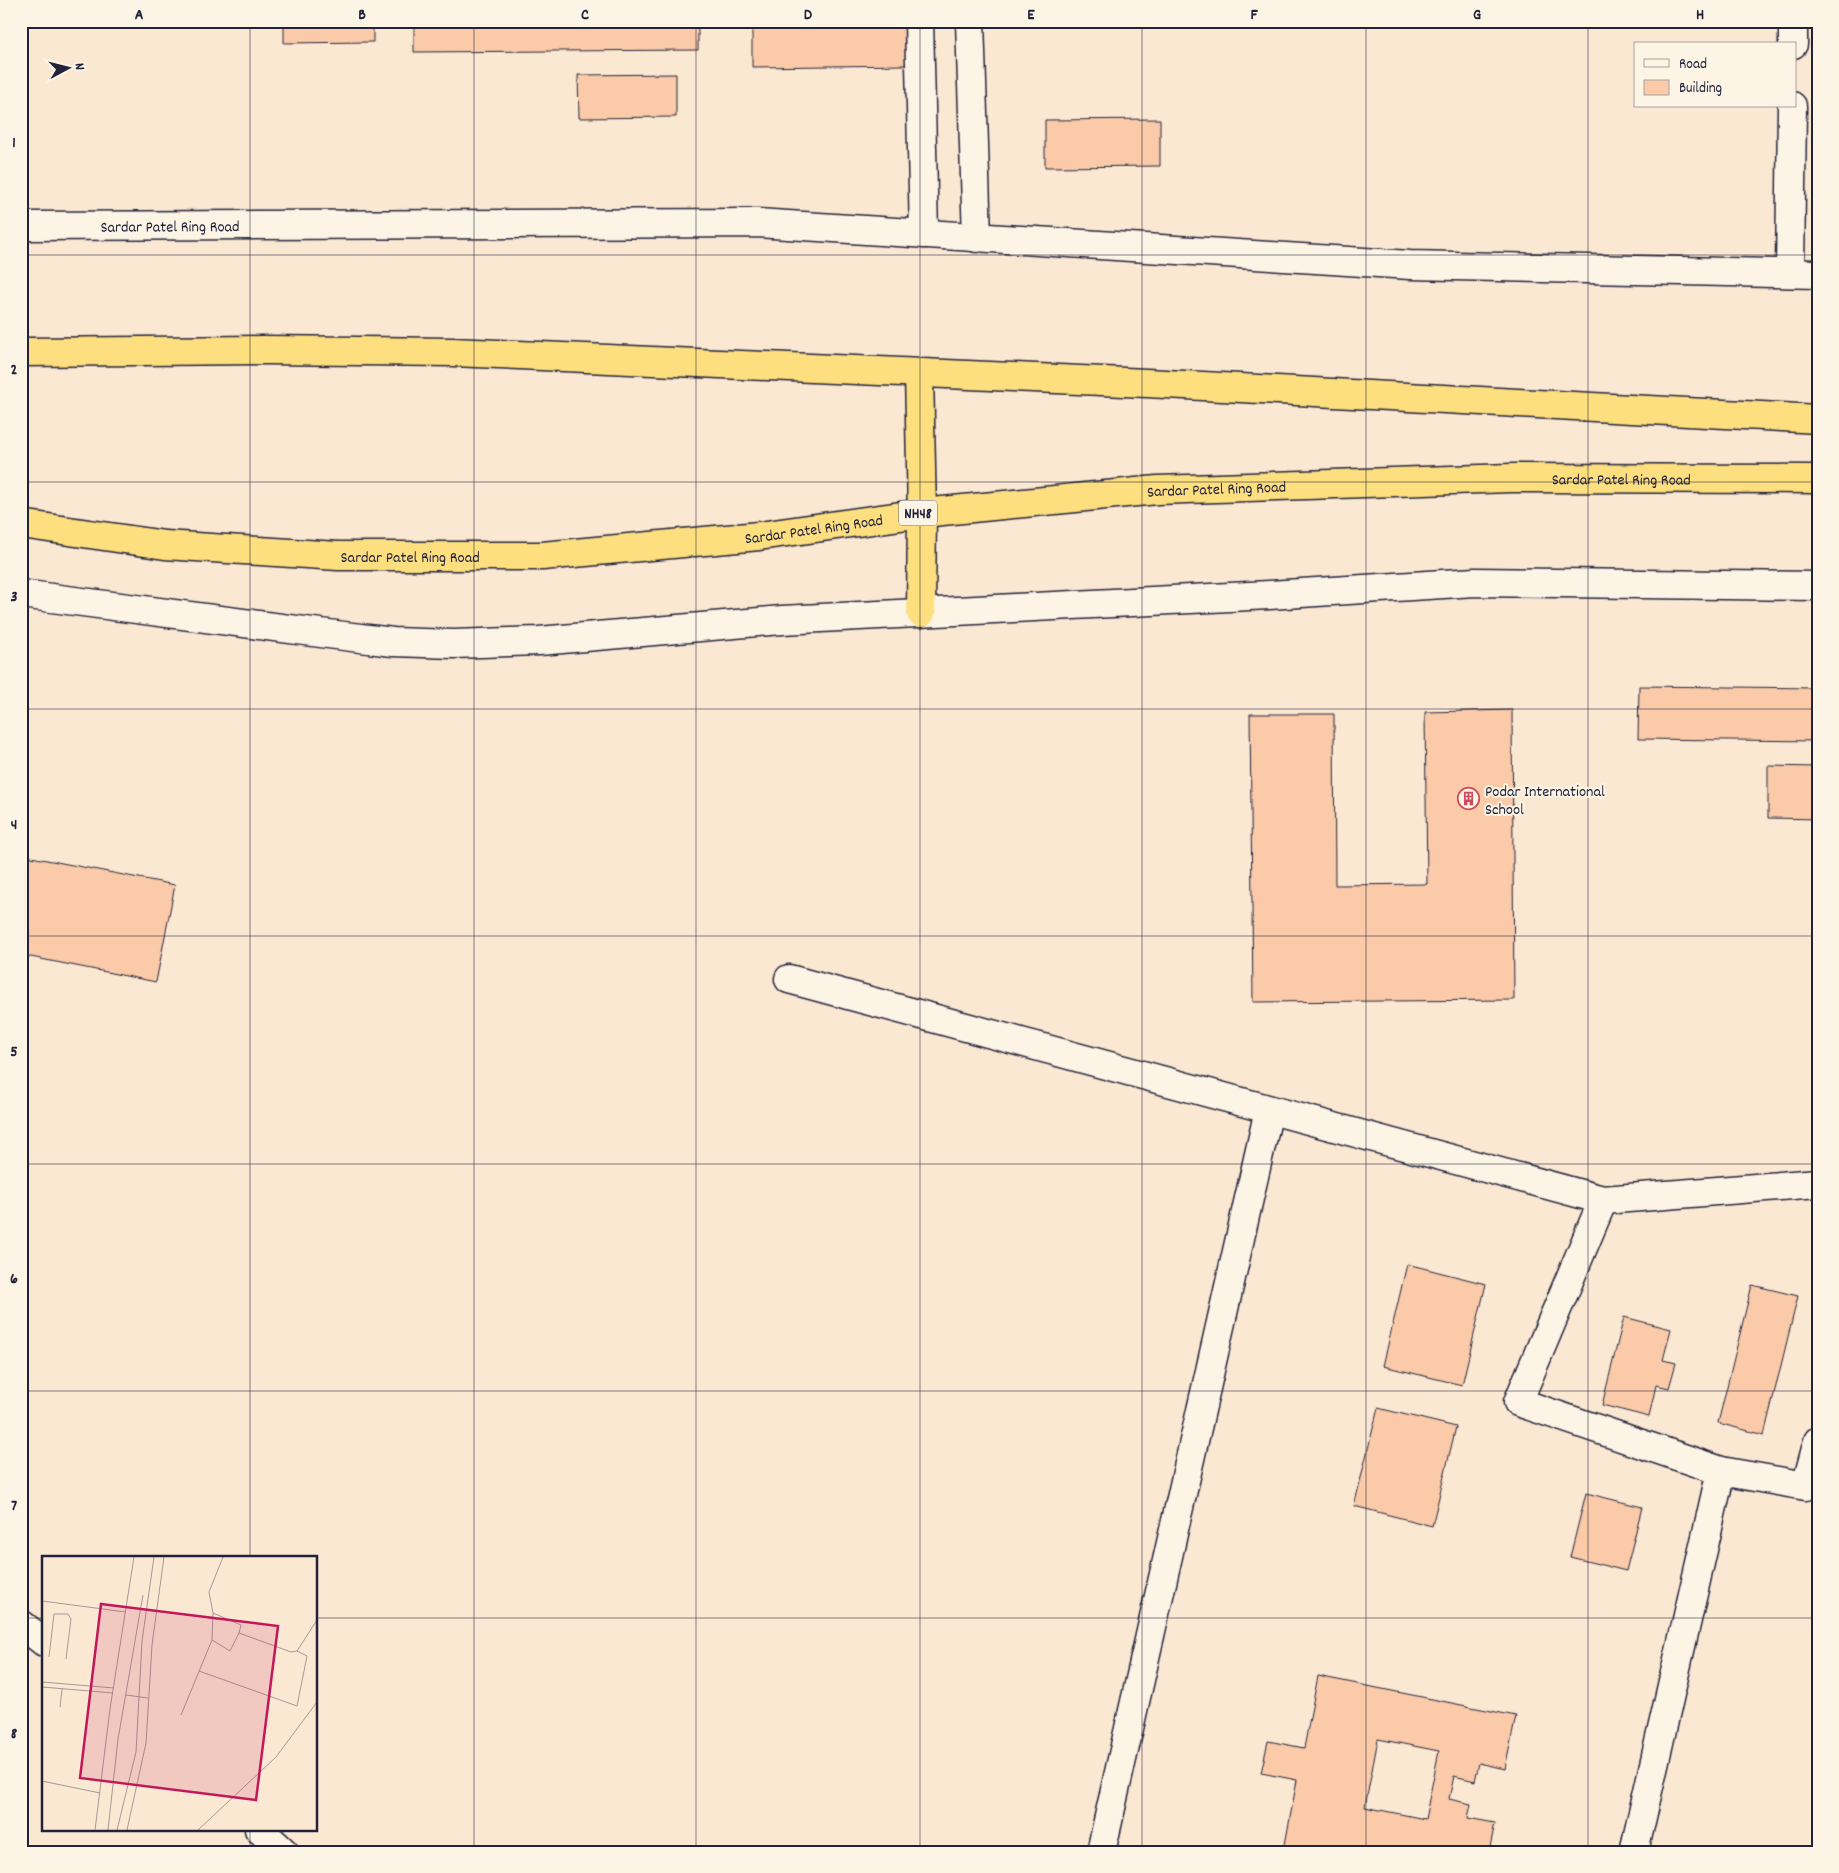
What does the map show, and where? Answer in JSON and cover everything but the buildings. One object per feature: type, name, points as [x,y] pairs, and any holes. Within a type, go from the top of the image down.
[{"type":"highway","points":[[21,352],[264,350],[453,352],[1177,384],[1818,419]]},
{"type":"highway","points":[[919,372],[922,513],[921,613]]},
{"type":"highway","name":"Sardar Patel Ring Road","points":[[21,524],[165,545],[338,556],[542,556],[759,536],[922,513],[1157,490],[1511,478],[1818,478]]},
{"type":"street","points":[[919,21],[924,234]]},
{"type":"street","points":[[970,21],[977,238]]},
{"type":"street","points":[[1793,21],[1793,42]]},
{"type":"street","points":[[1790,273],[1792,108]]},
{"type":"street","name":"Sardar Patel Ring Road","points":[[21,226],[757,223],[1410,265],[1818,274]]},
{"type":"street","points":[[21,594],[393,642],[454,644],[539,641],[782,620],[1474,582],[1818,586]]},
{"type":"street","points":[[789,979],[1603,1200],[1818,1183]]},
{"type":"street","points":[[1101,1852],[1269,1110]]},
{"type":"street","points":[[1603,1200],[1518,1402],[1720,1471],[1806,1486],[1818,1441]]},
{"type":"street","points":[[1634,1852],[1720,1471]]},
{"type":"street","points":[[21,1624],[42,1640]]},
{"type":"street","points":[[260,1830],[284,1852]]},
{"type":"place","name":"Podar International School","points":[[1469,799]]}]
